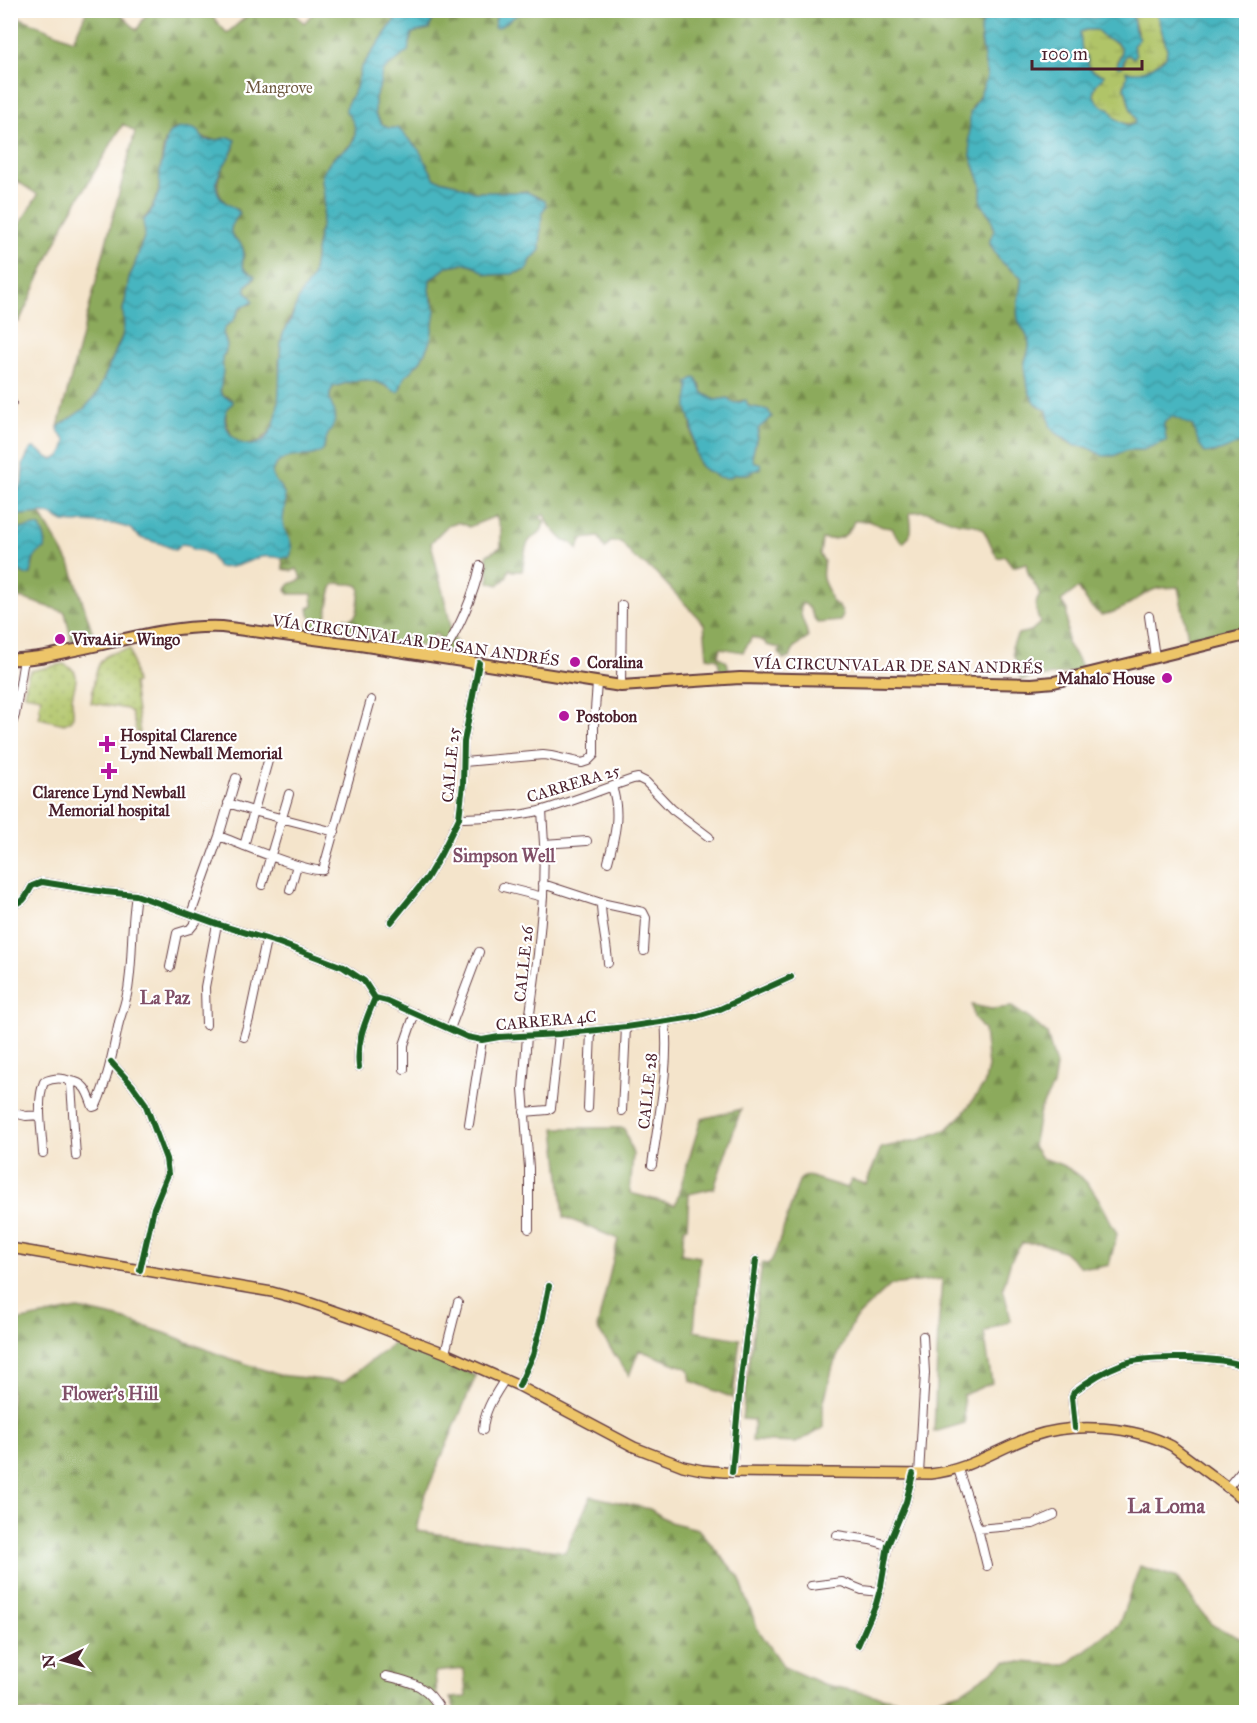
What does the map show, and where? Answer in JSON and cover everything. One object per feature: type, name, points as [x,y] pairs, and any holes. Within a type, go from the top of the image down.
[{"type":"highway","name":"VÍA CIRCUNVALAR DE SAN ANDRÉS","points":[[10,659],[24,659],[147,634],[222,627],[441,657],[621,686],[740,678],[1032,684],[1054,682],[1246,635]]},
{"type":"main road","points":[[10,1248],[272,1292],[302,1300],[446,1353],[505,1379],[634,1447],[659,1458],[702,1470],[945,1473],[1031,1437],[1046,1432],[1075,1428],[1122,1431],[1160,1439],[1246,1501]]},
{"type":"street","points":[[441,657],[452,640],[472,598],[480,566]]},
{"type":"street","points":[[621,686],[622,605]]},
{"type":"street","points":[[1149,616],[1155,657]]},
{"type":"street","points":[[10,730],[15,715],[24,659]]},
{"type":"street","name":"CALLE 25","points":[[391,922],[427,878],[459,818],[467,724],[479,663]]},
{"type":"street","points":[[464,762],[543,755],[577,763],[588,761],[594,755],[597,683]]},
{"type":"street","points":[[219,836],[297,865],[323,870],[371,700]]},
{"type":"street","points":[[244,846],[268,761]]},
{"type":"street","points":[[191,914],[219,836],[236,778]]},
{"type":"street","name":"CARRERA 25","points":[[459,818],[542,810],[633,779],[646,782],[672,809],[709,837]]},
{"type":"street","points":[[608,862],[617,827],[616,800],[612,787]]},
{"type":"street","points":[[262,885],[289,794]]},
{"type":"street","points":[[228,803],[335,832]]},
{"type":"street","name":"CALLE 26","points":[[529,1229],[529,1168],[523,1089],[543,897],[542,810]]},
{"type":"street","points":[[544,844],[587,841]]},
{"type":"street","points":[[290,890],[297,865]]},
{"type":"street","points":[[10,902],[22,902],[33,886],[42,882],[136,895],[343,967],[364,981],[375,998],[359,1042],[359,1067]]},
{"type":"street","points":[[543,884],[601,903],[645,914],[644,951]]},
{"type":"street","points":[[503,887],[543,897]]},
{"type":"street","points":[[43,1153],[40,1115],[41,1089],[44,1082],[63,1078],[82,1084],[90,1094],[93,1107],[96,1107],[104,1088],[130,981],[136,895]]},
{"type":"street","points":[[601,903],[608,963]]},
{"type":"street","points":[[170,967],[177,933],[190,929],[200,918]]},
{"type":"street","points":[[206,1025],[205,987],[217,924]]},
{"type":"street","points":[[244,1037],[266,940]]},
{"type":"street","points":[[450,1029],[479,952]]},
{"type":"street","name":"CARRERA 4C","points":[[375,998],[387,1001],[473,1039],[482,1040],[591,1031],[694,1017],[791,977]]},
{"type":"street","points":[[404,1069],[404,1045],[415,1013]]},
{"type":"street","name":"CALLE 28","points":[[652,1165],[664,1075],[665,1021]]},
{"type":"street","points":[[622,1111],[626,1027]]},
{"type":"street","points":[[588,1108],[591,1031]]},
{"type":"street","points":[[524,1112],[551,1108],[560,1034]]},
{"type":"street","points":[[469,1124],[482,1040]]},
{"type":"street","points":[[111,1062],[132,1084],[145,1103],[166,1159],[168,1174],[154,1208],[140,1270]]},
{"type":"street","points":[[70,1081],[76,1156]]},
{"type":"street","points":[[10,1112],[26,1116],[40,1115]]},
{"type":"street","points":[[732,1472],[756,1260]]},
{"type":"street","points":[[519,1386],[533,1354],[549,1286]]},
{"type":"street","points":[[446,1353],[458,1302]]},
{"type":"street","points":[[1075,1428],[1072,1396],[1074,1392],[1124,1363],[1155,1359],[1192,1359],[1244,1366],[1246,1333]]},
{"type":"street","points":[[858,1645],[876,1604],[888,1545],[916,1474],[925,1373],[923,1336]]},
{"type":"street","points":[[483,1430],[487,1411],[505,1379]]},
{"type":"street","points":[[1227,1488],[1246,1465]]},
{"type":"street","points":[[958,1469],[978,1529],[987,1566]]},
{"type":"street","points":[[978,1529],[1033,1524],[1054,1515]]},
{"type":"street","points":[[837,1535],[888,1545]]},
{"type":"street","points":[[811,1586],[842,1582],[862,1590],[880,1592]]},
{"type":"street","points":[[386,1676],[407,1681],[425,1689],[442,1713]]},
{"type":"green space","points":[[526,10],[986,11],[981,28],[981,43],[987,77],[972,107],[971,157],[981,184],[982,206],[991,217],[993,225],[994,231],[990,245],[1000,261],[1021,277],[1017,313],[1019,322],[1029,340],[1025,367],[1030,392],[1035,403],[1047,410],[1048,419],[1054,431],[1066,441],[1075,446],[1087,447],[1114,456],[1127,450],[1143,450],[1166,437],[1164,423],[1172,417],[1193,426],[1212,453],[1246,441],[1246,628],[1227,631],[1188,644],[1178,587],[1153,590],[1122,608],[1101,615],[1090,606],[1078,588],[1061,601],[1067,610],[1067,643],[1084,669],[1022,680],[1017,673],[1018,664],[1012,647],[1018,634],[1031,631],[1040,623],[1036,606],[1040,595],[1028,573],[1026,563],[1013,567],[1005,556],[998,558],[984,532],[977,526],[924,511],[910,513],[911,533],[903,543],[892,528],[868,521],[854,521],[849,531],[842,537],[822,539],[820,555],[824,561],[823,579],[830,598],[842,612],[840,621],[817,623],[809,609],[802,603],[801,616],[808,638],[794,647],[790,658],[783,659],[779,653],[780,648],[766,645],[765,642],[752,637],[743,652],[720,648],[718,656],[727,662],[730,674],[720,675],[718,659],[707,657],[704,624],[655,572],[633,557],[621,542],[610,542],[605,549],[599,537],[581,539],[578,550],[572,543],[564,541],[558,535],[549,524],[545,514],[539,517],[545,521],[541,531],[527,544],[522,571],[509,569],[506,578],[498,585],[489,582],[487,555],[501,547],[501,530],[496,516],[469,527],[453,523],[431,543],[450,622],[450,631],[457,644],[451,654],[446,651],[441,639],[435,633],[428,647],[380,642],[345,631],[342,620],[354,617],[357,613],[360,589],[354,584],[337,583],[333,586],[326,617],[313,637],[306,635],[304,631],[312,619],[308,608],[313,606],[312,594],[289,594],[286,589],[290,584],[302,579],[297,569],[292,571],[283,569],[282,558],[289,557],[291,546],[283,521],[285,498],[283,490],[274,479],[272,472],[274,467],[289,457],[312,455],[323,450],[335,418],[330,399],[333,387],[369,380],[399,391],[404,378],[421,360],[431,339],[433,300],[429,291],[430,280],[448,266],[465,263],[491,275],[512,274],[526,270],[540,250],[542,212],[546,206],[542,199],[527,192],[470,192],[456,184],[435,179],[426,163],[395,128],[388,128],[375,114],[375,97],[382,72],[407,51],[412,33],[429,29],[436,11],[498,11],[495,28]],"holes":[[[700,384],[703,393],[715,400],[728,398],[731,402],[737,403],[742,400],[748,406],[762,409],[772,417],[759,428],[752,457],[754,462],[742,474],[714,473],[707,471],[699,464],[687,407],[690,390]]]},
{"type":"green space","name":"Mangrove","points":[[87,11],[117,11],[137,30],[148,11],[207,11],[227,33],[253,11],[292,11],[304,23],[315,11],[401,11],[361,68],[356,88],[349,100],[347,113],[353,120],[354,139],[349,146],[333,158],[323,176],[322,225],[312,277],[301,294],[282,338],[277,415],[273,429],[256,444],[245,445],[232,437],[226,421],[230,398],[221,394],[220,387],[223,371],[222,357],[226,341],[223,333],[241,307],[251,304],[246,286],[254,279],[245,270],[242,263],[244,253],[242,247],[230,232],[234,219],[239,215],[238,210],[228,205],[218,191],[223,166],[234,149],[215,140],[203,138],[190,128],[173,130],[168,136],[163,151],[158,194],[144,218],[145,234],[129,278],[123,309],[125,326],[122,336],[97,394],[85,408],[58,427],[135,132],[123,124],[67,218],[19,322],[11,316],[11,238],[38,195],[11,177],[10,139],[14,134],[10,131],[11,14],[73,40]]},
{"type":"green space","points":[[1131,11],[1156,11],[1167,49],[1166,57],[1149,69],[1139,72],[1129,71],[1124,85],[1136,120],[1134,124],[1128,124],[1109,115],[1098,104],[1094,93],[1100,74],[1089,67],[1087,57],[1082,51],[1080,32],[1097,30],[1116,43],[1121,48],[1117,61],[1124,65],[1125,57],[1128,55],[1132,57],[1135,53],[1133,46],[1138,35]]},
{"type":"green space","points":[[40,513],[71,566],[94,637],[72,643],[65,612],[11,597],[10,556],[18,571],[31,574],[34,558],[46,543],[43,535],[31,527],[11,532],[11,516]]},
{"type":"green space","points":[[130,649],[136,683],[133,684],[140,733],[137,733],[131,712],[127,709],[91,703],[95,675],[100,662],[110,654]]},
{"type":"green space","points":[[63,664],[70,667],[76,675],[72,700],[73,717],[64,724],[39,718],[41,697],[24,694],[31,671]]},
{"type":"green space","points":[[972,1005],[991,1009],[1012,1007],[1047,1034],[1056,1066],[1053,1086],[1040,1110],[1033,1146],[1041,1158],[1070,1169],[1081,1177],[1096,1196],[1117,1234],[1109,1265],[1096,1268],[1080,1266],[1063,1251],[1040,1243],[1022,1243],[1011,1260],[1003,1288],[1011,1320],[984,1332],[992,1383],[963,1395],[965,1423],[934,1432],[942,1279],[891,1285],[854,1320],[833,1366],[823,1405],[823,1428],[796,1443],[752,1441],[754,1420],[742,1419],[762,1263],[767,1264],[771,1261],[776,1251],[799,1181],[808,1176],[847,1188],[852,1180],[866,1184],[881,1148],[922,1139],[947,1129],[962,1115],[984,1085],[988,1067],[984,1030],[974,1018]]},
{"type":"green space","points":[[741,1109],[714,1188],[689,1194],[687,1227],[684,1228],[682,1254],[700,1257],[694,1331],[740,1339],[733,1398],[691,1381],[689,1369],[639,1350],[629,1376],[597,1328],[618,1239],[564,1217],[555,1128],[624,1128],[633,1154],[630,1193],[675,1205],[701,1119]]},
{"type":"green space","points":[[78,1309],[119,1318],[165,1333],[279,1375],[343,1382],[397,1341],[476,1376],[424,1498],[417,1531],[565,1552],[591,1496],[650,1509],[670,1522],[698,1529],[739,1577],[757,1628],[784,1667],[823,1684],[914,1704],[961,1692],[1007,1661],[1066,1665],[1119,1624],[1140,1566],[1177,1578],[1214,1626],[1246,1641],[1246,1712],[456,1712],[450,1698],[466,1697],[464,1669],[435,1672],[437,1696],[446,1712],[11,1712],[11,1322]]},
{"type":"water","points":[[498,10],[526,11],[497,28],[494,27]]},
{"type":"water","points":[[401,11],[436,11],[429,29],[412,33],[408,51],[382,72],[375,97],[375,114],[388,128],[398,128],[419,150],[435,179],[456,184],[474,192],[527,192],[545,201],[546,206],[542,212],[540,250],[526,270],[512,274],[491,275],[465,263],[448,266],[430,280],[429,291],[435,310],[431,339],[421,360],[404,378],[399,392],[369,380],[333,387],[330,400],[335,419],[323,450],[312,455],[284,459],[274,467],[272,472],[285,498],[283,522],[292,547],[290,557],[261,557],[224,568],[218,567],[214,560],[203,551],[194,550],[188,545],[182,544],[175,550],[141,538],[129,528],[114,524],[64,522],[43,513],[11,516],[11,497],[22,484],[23,464],[30,450],[37,449],[53,459],[61,454],[66,441],[59,433],[58,427],[85,408],[97,394],[122,337],[123,309],[129,278],[145,234],[143,221],[150,213],[159,192],[160,171],[167,137],[172,131],[180,128],[196,130],[206,140],[230,137],[235,140],[231,154],[219,175],[217,190],[223,200],[240,213],[232,225],[231,232],[241,244],[244,268],[255,277],[246,286],[246,292],[253,302],[241,307],[223,333],[227,345],[222,357],[223,371],[220,391],[223,396],[232,400],[233,403],[227,410],[225,422],[230,434],[239,442],[251,445],[263,440],[272,429],[279,398],[283,334],[300,295],[312,277],[324,210],[323,173],[334,158],[353,142],[355,128],[346,112],[346,106],[356,88],[361,68]]},
{"type":"water","points":[[986,11],[1074,11],[1082,16],[1090,17],[1099,16],[1107,11],[1132,11],[1135,30],[1140,38],[1133,46],[1136,55],[1134,58],[1128,55],[1125,57],[1122,67],[1117,66],[1121,48],[1116,42],[1106,39],[1097,30],[1080,32],[1082,51],[1087,57],[1089,67],[1092,71],[1104,75],[1095,86],[1096,100],[1109,108],[1115,118],[1127,125],[1134,124],[1136,120],[1124,88],[1126,71],[1143,71],[1166,57],[1167,49],[1156,11],[1246,11],[1246,441],[1220,451],[1205,453],[1199,444],[1193,426],[1172,417],[1164,423],[1166,441],[1143,450],[1127,450],[1114,456],[1103,456],[1087,447],[1075,446],[1054,431],[1050,425],[1047,410],[1035,403],[1027,386],[1025,373],[1029,340],[1019,322],[1017,313],[1021,277],[1000,261],[990,244],[994,231],[993,225],[991,217],[981,203],[981,184],[971,157],[970,113],[987,77],[980,32]]},
{"type":"water","points":[[696,378],[703,393],[715,400],[728,398],[731,402],[737,403],[746,400],[748,406],[768,410],[772,417],[759,428],[752,457],[754,462],[760,463],[761,468],[728,478],[717,477],[701,466],[696,454],[687,407],[688,383]]},
{"type":"water","points":[[35,526],[40,527],[45,540],[45,549],[36,556],[31,574],[26,575],[20,572],[14,562],[11,551],[11,532]]},
{"type":"cycle path","points":[[391,922],[427,878],[459,818],[464,742],[479,663]]},
{"type":"cycle path","points":[[10,902],[22,901],[32,886],[42,882],[136,895],[343,967],[364,981],[375,998]]},
{"type":"cycle path","points":[[359,1067],[360,1041],[375,998],[387,1001],[467,1037],[482,1040],[626,1027],[694,1017],[720,1009],[791,977]]},
{"type":"cycle path","points":[[111,1062],[145,1103],[166,1159],[168,1174],[154,1208],[140,1270]]},
{"type":"cycle path","points":[[732,1472],[756,1260]]},
{"type":"cycle path","points":[[519,1386],[533,1355],[549,1286]]},
{"type":"cycle path","points":[[1075,1428],[1072,1397],[1074,1392],[1097,1376],[1122,1364],[1149,1359],[1184,1358],[1235,1363],[1246,1367]]},
{"type":"cycle path","points":[[858,1645],[876,1604],[888,1545],[906,1502],[913,1474]]},
{"type":"place","name":"VivaAir - Wingo","points":[[60,639]]},
{"type":"place","name":"Coralina","points":[[575,662]]},
{"type":"place","name":"Mahalo House","points":[[1167,678]]},
{"type":"place","name":"Postobon","points":[[564,716]]},
{"type":"place","name":"Hospital Clarence Lynd Newball Memorial","points":[[107,744]]},
{"type":"place","name":"Clarence Lynd Newball Memorial hospital","points":[[109,771]]},
{"type":"district","name":"Simpson Well","points":[[504,856]]},
{"type":"district","name":"La Paz","points":[[165,998]]},
{"type":"district","name":"Flower's Hill","points":[[110,1394]]},
{"type":"district","name":"La Loma","points":[[1166,1506]]}]
